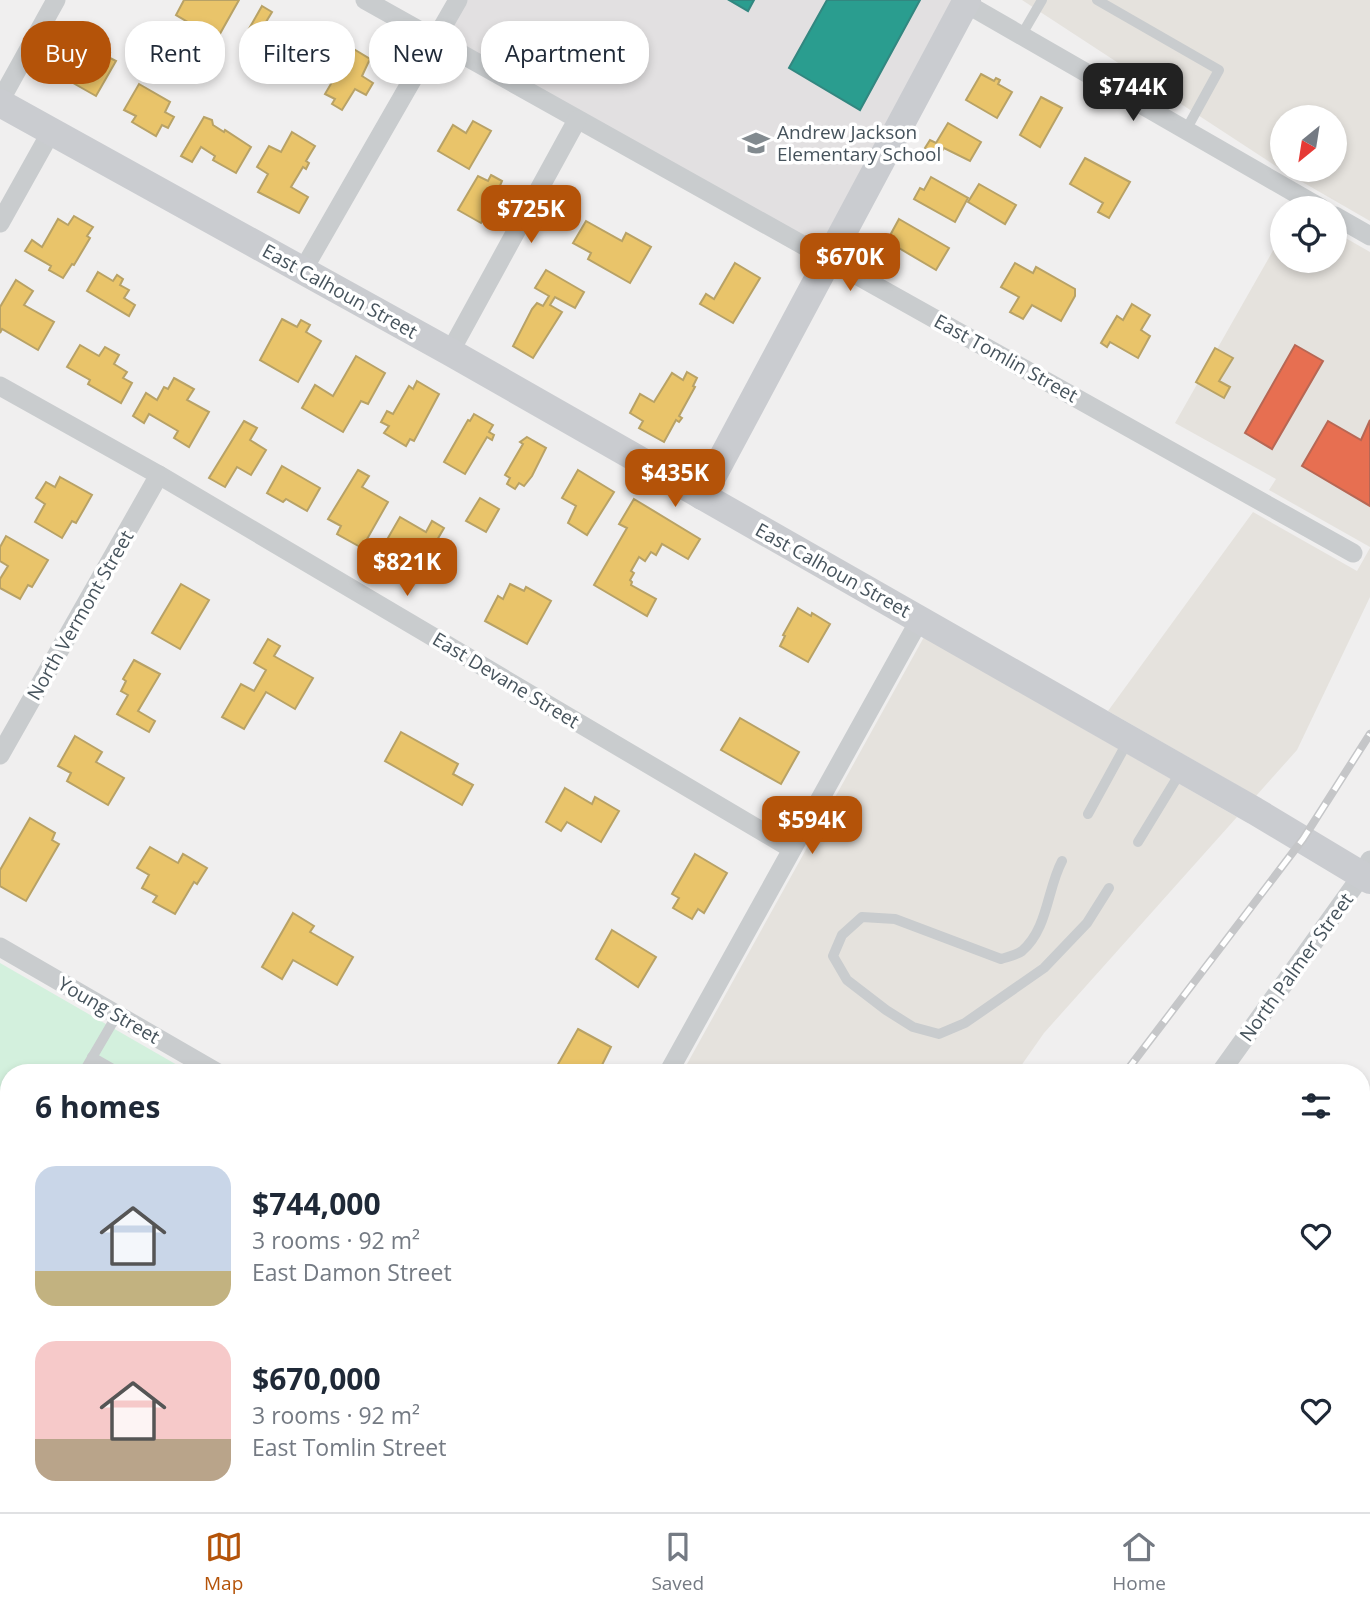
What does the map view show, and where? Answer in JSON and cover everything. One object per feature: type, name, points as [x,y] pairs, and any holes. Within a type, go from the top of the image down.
[{"type":"street","points":[[0,102],[56,0]]},
{"type":"street","name":"East Tomlin Street","points":[[365,0],[402,21]]},
{"type":"street","points":[[446,21],[458,0]]},
{"type":"street","points":[[702,496],[966,2],[1300,196]]},
{"type":"street","name":"East Tomlin Street","points":[[467,58],[1353,553]]},
{"type":"street","points":[[303,270],[411,84]]},
{"type":"street","name":"East Calhoun Street","points":[[0,102],[450,352],[1367,872]]},
{"type":"street","points":[[450,352],[577,120]]},
{"type":"street","points":[[0,223],[52,130]]},
{"type":"street","points":[[1347,223],[1370,236]]},
{"type":"street","name":"East Devane Street","points":[[0,386],[159,475],[792,849]]},
{"type":"street","name":"North Vermont Street","points":[[0,755],[159,475]]},
{"type":"street","points":[[673,1064],[920,619]]},
{"type":"street","name":"North Palmer Street","points":[[1227,1064],[1367,872]]},
{"type":"street","name":"Young Street","points":[[0,947],[117,1015],[189,1064]]},
{"type":"lane","points":[[1021,36],[1042,0]]},
{"type":"lane","points":[[1097,0],[1219,70],[1186,130]]},
{"type":"lane","points":[[1088,814],[1129,739]]},
{"type":"lane","points":[[1138,842],[1182,769]]},
{"type":"lane","points":[[1062,861],[1047,908],[1035,934],[1021,952],[1001,959],[895,919],[862,917],[842,935],[833,956],[847,980],[886,1010],[913,1027],[939,1034],[965,1023],[1044,968],[1087,923],[1110,888]]},
{"type":"lane","points":[[88,1064],[117,1015]]},
{"type":"lane","points":[[92,1057],[104,1064]]},
{"type":"shaded area","name":"Andrew Jackson Elementary School","points":[[458,0],[967,0],[830,259],[515,84],[649,84],[649,21],[481,21],[481,65],[467,57],[467,21],[446,21]]},
{"type":"shaded area","points":[[1022,0],[1370,0],[1370,221],[1347,208],[1347,196],[1327,196],[1302,182],[1348,182],[1348,105],[1270,105],[1270,162]]},
{"type":"shaded area","points":[[1347,239],[1370,252],[1370,547],[1269,490],[1276,479],[1175,423],[1270,256],[1270,273],[1347,273]]},
{"type":"shaded area","points":[[1253,512],[1357,571],[1370,548],[1370,597],[1297,750],[1256,796],[1108,711]]},
{"type":"shaded area","points":[[924,637],[1237,817],[1044,1033],[1022,1064],[687,1064]]},
{"type":"green space","points":[[0,963],[175,1064],[0,1064]]},
{"type":"building: Homes","points":[[184,0],[239,0],[225,25],[225,21],[186,21],[176,15]]},
{"type":"building: Homes","points":[[262,6],[272,12],[267,21],[253,21]]},
{"type":"building: Homes","points":[[355,50],[369,58],[362,76],[372,84],[366,95],[355,89],[342,110],[332,104],[335,99],[325,94],[331,84],[355,84]]},
{"type":"building: Homes","points":[[981,74],[994,81],[996,78],[1000,80],[998,84],[1012,92],[997,118],[966,100]]},
{"type":"building: Homes","points":[[75,84],[103,84],[96,96]]},
{"type":"building: Homes","points":[[139,84],[170,102],[165,112],[174,117],[168,128],[162,125],[156,136],[132,122],[136,116],[124,110]]},
{"type":"building: Homes","points":[[1041,97],[1062,108],[1040,147],[1020,135]]},
{"type":"building: Homes","points":[[204,117],[251,147],[236,173],[213,160],[215,156],[201,147],[192,162],[181,156]]},
{"type":"building: Homes","points":[[473,121],[491,131],[469,169],[438,151],[453,125],[466,133]]},
{"type":"building: Homes","points":[[948,123],[981,142],[970,161],[944,148],[939,156],[925,148],[930,140],[936,143]]},
{"type":"building: Homes","points":[[292,132],[315,146],[306,161],[309,163],[306,169],[303,167],[291,187],[308,197],[299,213],[258,192],[268,174],[257,167],[269,146],[281,152]]},
{"type":"building: Homes","points":[[1085,158],[1130,182],[1109,218],[1098,212],[1103,203],[1070,184]]},
{"type":"building: Homes","points":[[491,175],[502,181],[499,188],[501,189],[481,223],[458,210],[478,176],[488,181]]},
{"type":"building: Homes","points":[[931,177],[968,198],[955,222],[914,199],[920,188],[924,190]]},
{"type":"building: Homes","points":[[979,184],[1016,205],[1005,224],[968,202]]},
{"type":"building: Homes","points":[[74,216],[93,227],[87,236],[90,238],[63,278],[49,270],[51,266],[25,251],[32,240],[42,247],[58,219],[68,225]]},
{"type":"building: Homes","points":[[899,219],[949,248],[936,270],[887,241]]},
{"type":"building: Homes","points":[[586,221],[622,241],[626,233],[651,247],[630,283],[588,259],[591,253],[573,243]]},
{"type":"building: Homes","points":[[735,263],[760,278],[733,323],[700,304],[706,294],[714,299]]},
{"type":"building: Homes","points":[[1015,263],[1033,273],[1036,267],[1075,289],[1075,296],[1061,321],[1032,305],[1023,319],[1010,312],[1019,297],[1001,287]]},
{"type":"building: Homes","points":[[546,270],[584,292],[575,308],[555,297],[550,305],[562,312],[533,358],[513,346],[532,309],[537,303],[543,306],[549,296],[535,288]]},
{"type":"building: Homes","points":[[98,272],[113,281],[117,275],[123,279],[120,285],[129,290],[124,298],[135,305],[129,316],[87,291]]},
{"type":"building: Homes","points":[[16,280],[33,291],[24,305],[54,322],[38,350],[2,329],[0,333],[0,307]]},
{"type":"building: Homes","points":[[1132,304],[1150,315],[1141,330],[1150,336],[1138,358],[1110,342],[1107,347],[1101,343],[1117,316],[1123,320]]},
{"type":"building: Homes","points":[[282,319],[297,327],[301,320],[310,325],[306,332],[321,341],[298,382],[260,360]]},
{"type":"building: Homes","points":[[80,345],[99,356],[105,347],[119,355],[114,364],[127,372],[123,378],[132,383],[121,403],[88,384],[90,380],[67,367]]},
{"type":"building: Homes","points":[[1215,348],[1233,358],[1219,381],[1230,387],[1224,398],[1196,382]]},
{"type":"building: Homes","points":[[356,356],[385,373],[368,404],[361,401],[343,432],[302,408],[315,385],[333,396]]},
{"type":"building: Homes","points":[[687,372],[697,378],[693,386],[695,387],[679,416],[682,418],[679,422],[676,420],[664,442],[639,428],[643,421],[630,413],[640,394],[654,402],[672,373],[683,380]]},
{"type":"building: Homes","points":[[174,378],[194,389],[187,400],[209,412],[189,447],[174,438],[178,431],[149,414],[144,423],[133,416],[146,393],[157,400],[164,387],[168,389]]},
{"type":"building: Homes","points":[[417,381],[439,394],[414,441],[410,439],[406,446],[384,433],[389,426],[381,422],[387,411],[393,414],[409,386],[413,389]]},
{"type":"building: Homes","points":[[474,414],[493,425],[489,432],[494,435],[492,440],[487,437],[465,474],[444,462]]},
{"type":"building: Homes","points":[[244,421],[257,428],[250,440],[266,450],[251,475],[237,467],[225,487],[209,478]]},
{"type":"building: Homes","points":[[527,437],[546,448],[532,476],[524,486],[519,483],[515,489],[507,484],[510,478],[505,475],[523,444],[520,442]]},
{"type":"building: Homes","points":[[282,466],[320,488],[307,511],[286,499],[283,502],[267,493]]},
{"type":"building: Homes","points":[[358,470],[369,476],[362,487],[388,502],[362,548],[337,534],[341,526],[328,519]]},
{"type":"building: Homes","points":[[578,470],[614,492],[587,535],[568,523],[576,506],[562,498]]},
{"type":"building: Homes","points":[[60,477],[92,495],[76,523],[72,521],[62,538],[35,522],[45,504],[36,498],[46,482],[55,487]]},
{"type":"building: Homes","points":[[480,498],[499,509],[486,532],[466,521]]},
{"type":"building: Homes","points":[[634,499],[700,539],[688,559],[662,544],[656,555],[651,552],[645,561],[639,557],[631,571],[634,573],[630,580],[631,585],[656,599],[647,616],[594,585],[627,528],[619,524]]},
{"type":"building: Homes","points":[[400,517],[426,532],[432,521],[444,528],[415,578],[377,557]]},
{"type":"building: Homes","points":[[6,536],[48,560],[32,587],[28,585],[20,599],[0,588],[0,579],[8,566],[0,561],[0,547]]},
{"type":"building: Homes","points":[[181,584],[209,600],[180,649],[152,633]]},
{"type":"building: Homes","points":[[510,584],[524,591],[526,587],[551,601],[527,644],[485,621],[498,596],[503,599]]},
{"type":"building: Homes","points":[[798,608],[830,624],[808,662],[780,646]]},
{"type":"building: Homes","points":[[268,639],[280,646],[274,656],[313,678],[295,709],[266,692],[244,729],[222,717],[241,684],[254,691],[266,670],[254,663]]},
{"type":"building: Homes","points":[[134,660],[160,674],[138,711],[155,721],[149,732],[117,714],[128,695],[121,691],[126,681],[123,679]]},
{"type":"building: Homes","points":[[740,718],[799,752],[781,784],[721,750]]},
{"type":"building: Homes","points":[[401,732],[458,764],[453,774],[473,785],[462,805],[385,761]]},
{"type":"building: Homes","points":[[75,736],[102,752],[96,762],[124,778],[108,805],[67,781],[71,773],[58,766]]},
{"type":"building: Homes","points":[[565,788],[592,804],[595,797],[619,811],[601,842],[567,822],[561,831],[546,822]]},
{"type":"building: Homes","points":[[30,818],[55,833],[52,840],[59,844],[26,901],[0,886],[0,870]]},
{"type":"building: Homes","points":[[150,847],[178,863],[183,854],[207,868],[197,884],[194,882],[175,914],[153,902],[157,896],[142,888],[149,875],[137,868]]},
{"type":"building: Homes","points":[[695,854],[727,873],[704,913],[698,909],[692,919],[673,908],[679,898],[672,894]]},
{"type":"building: Homes","points":[[293,913],[314,926],[310,932],[353,957],[337,985],[293,960],[282,979],[262,967]]},
{"type":"building: Homes","points":[[612,930],[656,957],[638,987],[596,959]]},
{"type":"building: Homes","points":[[578,1029],[611,1047],[602,1064],[558,1064]]},
{"type":"building: Shops","points":[[1295,345],[1323,361],[1272,449],[1245,433]]},
{"type":"building: Shops","points":[[1370,420],[1370,506],[1302,466],[1328,421],[1361,440]]},
{"type":"building: Schools","points":[[729,0],[754,0],[748,11]]},
{"type":"building: Schools","points":[[827,0],[920,0],[860,110],[789,68]]},
{"type":"railway","points":[[1132,1064],[1303,839],[1370,734]]},
{"type":"place","name":"Andrew Jackson Elementary School","points":[[756,143]]}]
